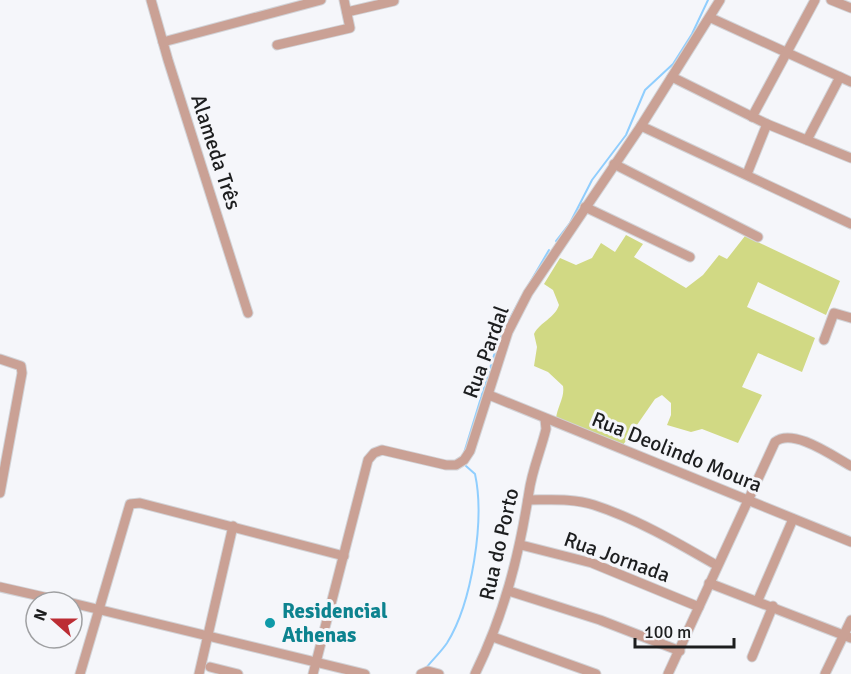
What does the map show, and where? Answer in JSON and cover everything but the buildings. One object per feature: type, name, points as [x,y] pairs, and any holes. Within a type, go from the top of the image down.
[{"type":"street","name":"Alameda Três","points":[[151,0],[248,314]]},
{"type":"street","points":[[163,42],[321,0]]},
{"type":"street","points":[[277,45],[350,28],[344,0]]},
{"type":"street","name":"Rua Pardal","points":[[313,674],[362,477],[370,456],[382,450],[456,465],[464,460],[470,451],[516,314],[711,18],[720,0]]},
{"type":"street","points":[[752,117],[815,0]]},
{"type":"street","points":[[831,0],[851,8]]},
{"type":"street","points":[[347,12],[394,1]]},
{"type":"street","points":[[711,18],[851,82]]},
{"type":"street","points":[[672,77],[767,124],[851,158]]},
{"type":"street","points":[[807,140],[840,77]]},
{"type":"street","points":[[747,174],[767,124]]},
{"type":"street","points":[[640,126],[851,224]]},
{"type":"street","points":[[614,164],[758,237]]},
{"type":"street","points":[[585,207],[690,258]]},
{"type":"street","points":[[824,340],[836,312],[851,318]]},
{"type":"street","points":[[0,359],[16,363],[22,369],[0,493]]},
{"type":"street","name":"Rua Deolindo Moura","points":[[489,395],[851,542]]},
{"type":"street","name":"Rua do Porto","points":[[476,674],[493,637],[509,591],[546,429],[545,419]]},
{"type":"street","points":[[668,674],[770,451],[780,438],[803,441],[851,466]]},
{"type":"street","points":[[528,500],[595,505],[674,541],[716,565]]},
{"type":"street","points":[[81,674],[128,507],[134,503],[233,526],[344,556]]},
{"type":"street","points":[[758,600],[793,519]]},
{"type":"street","points":[[199,674],[233,526]]},
{"type":"street","name":"Rua Jornada","points":[[521,545],[600,566],[699,607]]},
{"type":"street","points":[[710,583],[847,636]]},
{"type":"street","points":[[0,587],[24,592]]},
{"type":"street","points":[[509,591],[600,620],[680,651]]},
{"type":"street","points":[[84,606],[365,674]]},
{"type":"street","points":[[752,657],[774,606]]},
{"type":"street","points":[[825,674],[847,636],[851,620]]},
{"type":"street","points":[[493,637],[596,674]]},
{"type":"street","points":[[210,667],[238,674]]},
{"type":"street","points":[[421,674],[428,671],[439,674]]},
{"type":"green space","points":[[626,235],[643,244],[634,257],[686,288],[703,275],[719,255],[727,259],[745,236],[840,281],[826,315],[758,282],[747,307],[815,338],[802,372],[758,353],[742,387],[762,395],[738,443],[702,429],[691,432],[667,425],[671,415],[671,403],[662,395],[655,399],[623,445],[556,419],[563,395],[563,386],[548,372],[534,366],[537,347],[534,334],[559,305],[553,290],[544,284],[560,258],[576,265],[592,258],[601,243],[615,252]]},
{"type":"waterway","points":[[556,241],[570,223],[592,180],[626,135],[645,90],[673,64],[692,34],[708,0]]},
{"type":"waterway","points":[[528,286],[549,250]]},
{"type":"waterway","points":[[464,453],[499,339],[522,296]]},
{"type":"waterway","points":[[426,668],[445,646],[456,626],[474,561],[478,493],[475,474],[466,466]]},
{"type":"place","name":"Residencial Athenas","points":[[270,623]]}]
